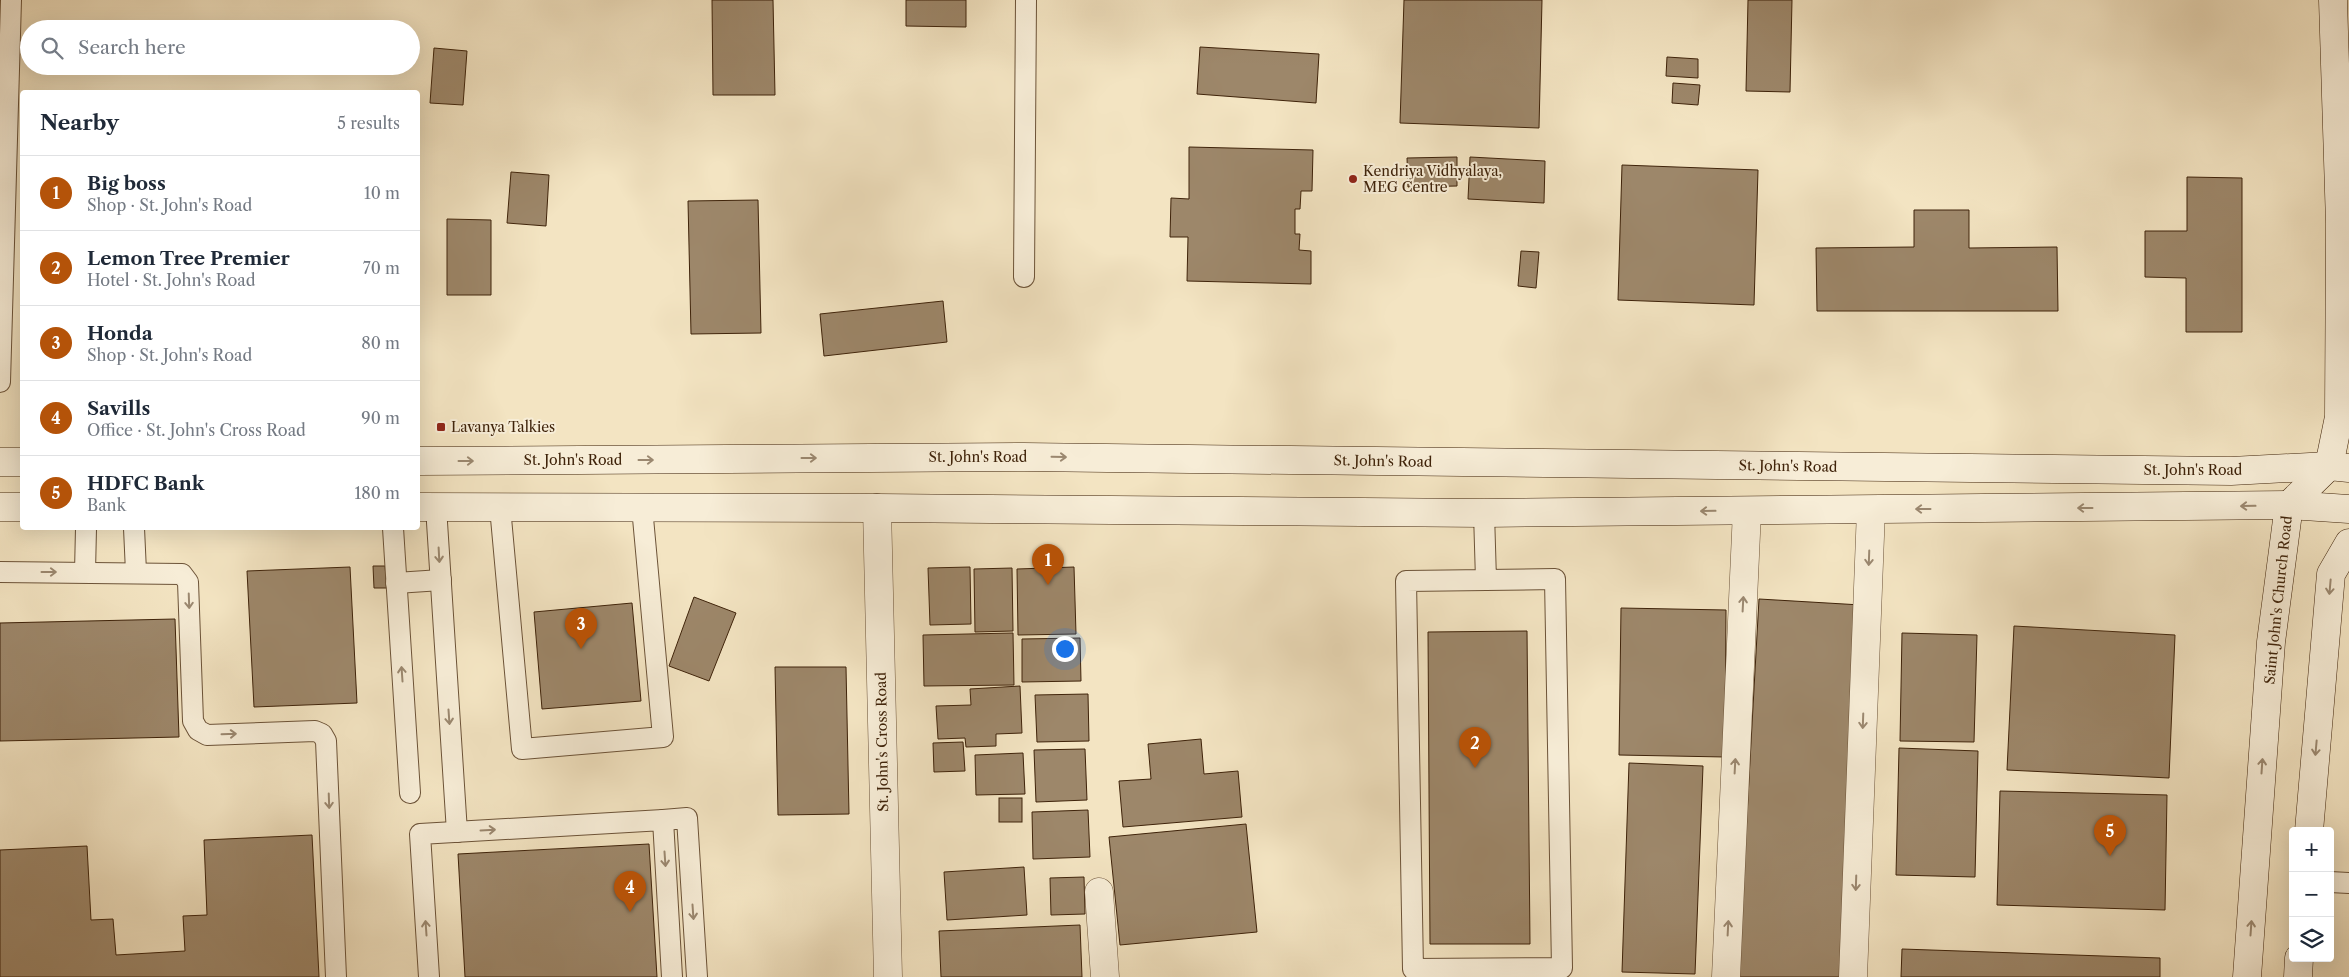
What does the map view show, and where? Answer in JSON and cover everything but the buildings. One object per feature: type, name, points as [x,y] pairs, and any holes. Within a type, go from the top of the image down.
[{"type":"main road","points":[[2333,0],[2340,223],[2339,467]]},
{"type":"main road","name":"St. John's Road","points":[[420,462],[1024,457],[2231,471],[2339,467]]},
{"type":"main road","points":[[0,462],[20,462]]},
{"type":"main road","name":"Saint John's Church Road","points":[[2247,977],[2271,642],[2289,505],[2339,467]]},
{"type":"main road","points":[[427,507],[877,508],[1484,513],[2289,505],[2349,510]]},
{"type":"main road","points":[[0,507],[20,507]]},
{"type":"main road","name":"St. John's Cross Road","points":[[877,508],[888,977]]},
{"type":"main road","points":[[1853,977],[1870,510]]},
{"type":"main road","points":[[1726,977],[1747,511]]},
{"type":"main road","points":[[2310,827],[2331,574],[2349,542]]},
{"type":"main road","points":[[1099,892],[1105,977]]},
{"type":"main road","points":[[2298,977],[2299,962]]},
{"type":"lane","points":[[0,382],[11,0]]},
{"type":"lane","points":[[1024,277],[1026,0]]},
{"type":"lane","points":[[427,507],[440,580],[457,832]]},
{"type":"lane","points":[[500,507],[522,749],[663,737],[642,507]]},
{"type":"lane","points":[[1484,513],[1486,580]]},
{"type":"lane","points":[[85,572],[86,530]]},
{"type":"lane","points":[[134,530],[136,572]]},
{"type":"lane","points":[[393,530],[410,793]]},
{"type":"lane","points":[[0,572],[182,574],[188,582],[193,720],[198,730],[207,735],[315,731],[322,734],[326,741],[336,977]]},
{"type":"lane","points":[[1555,579],[1562,968],[1413,969],[1406,581],[1486,580],[1555,579]]},
{"type":"lane","points":[[396,583],[440,580]]},
{"type":"lane","points":[[430,977],[420,834],[687,818],[697,977]]},
{"type":"lane","points":[[663,820],[672,977]]},
{"type":"lane","points":[[2334,882],[2349,883]]},
{"type":"place","name":"Kendriya Vidhyalaya, MEG Centre","points":[[1353,179]]},
{"type":"place","name":"Lavanya Talkies","points":[[441,427]]},
{"type":"place","name":"Big boss","points":[[1048,585]]},
{"type":"place","name":"Honda","points":[[581,649]]},
{"type":"place","name":"Lemon Tree Premier","points":[[1475,768]]},
{"type":"place","name":"HDFC Bank","points":[[2110,856]]},
{"type":"place","name":"Savills","points":[[630,912]]}]
